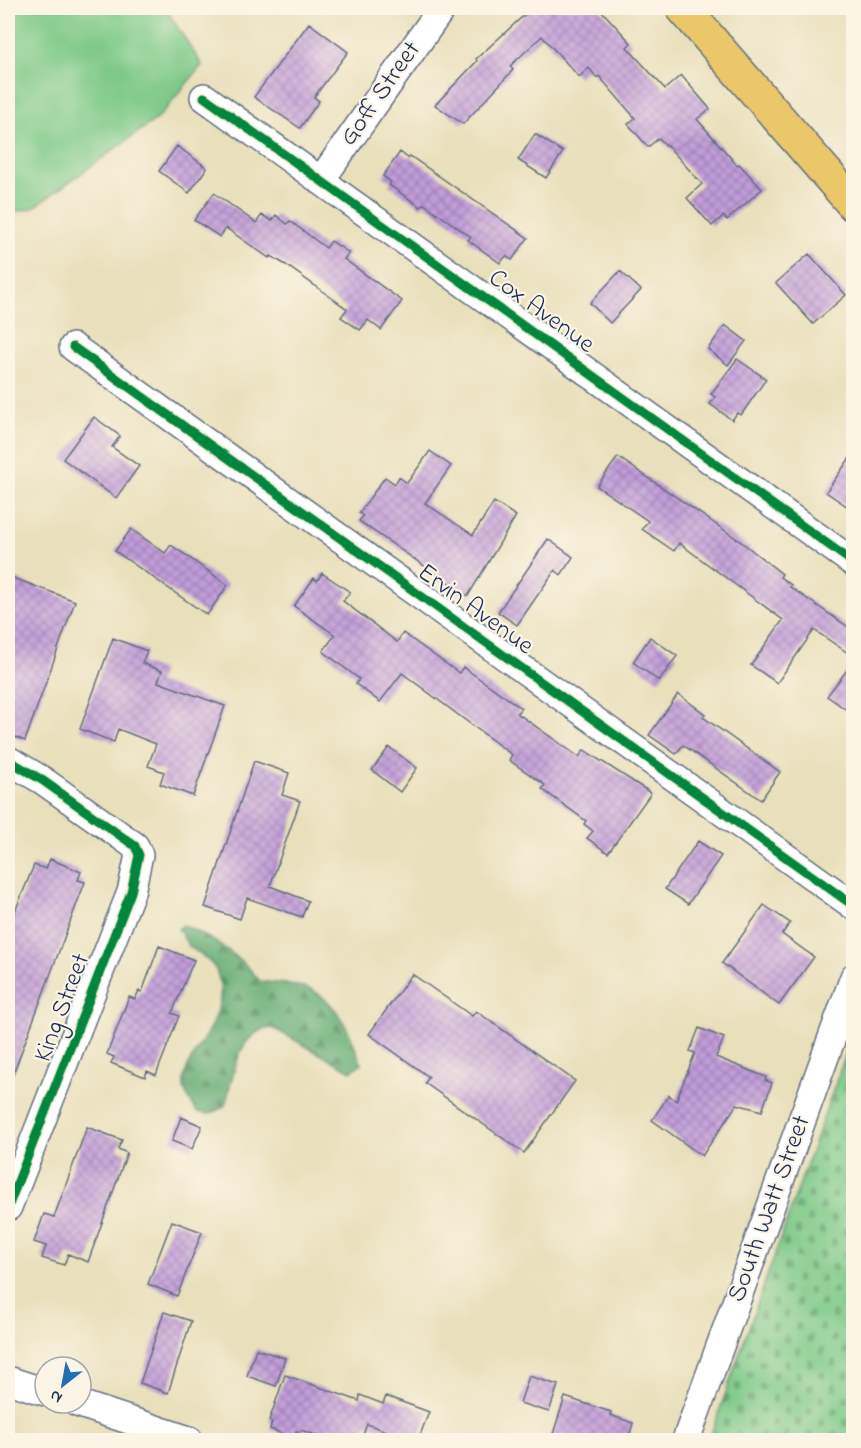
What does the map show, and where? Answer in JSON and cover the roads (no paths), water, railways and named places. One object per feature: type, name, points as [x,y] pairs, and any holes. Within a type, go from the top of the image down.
[{"type":"main road","points":[[685,8],[854,205]]},
{"type":"street","name":"Goff Street","points":[[321,180],[442,8]]},
{"type":"street","name":"Cox Avenue","points":[[204,97],[854,563]]},
{"type":"street","name":"Ervin Avenue","points":[[73,347],[854,906]]},
{"type":"street","name":"King Street","points":[[8,760],[42,780],[135,846],[139,855],[131,892],[8,1207]]},
{"type":"street","name":"South Watt Street","points":[[686,1440],[854,977]]},
{"type":"street","points":[[8,1380],[33,1388]]},
{"type":"street","points":[[93,1408],[189,1440]]}]
